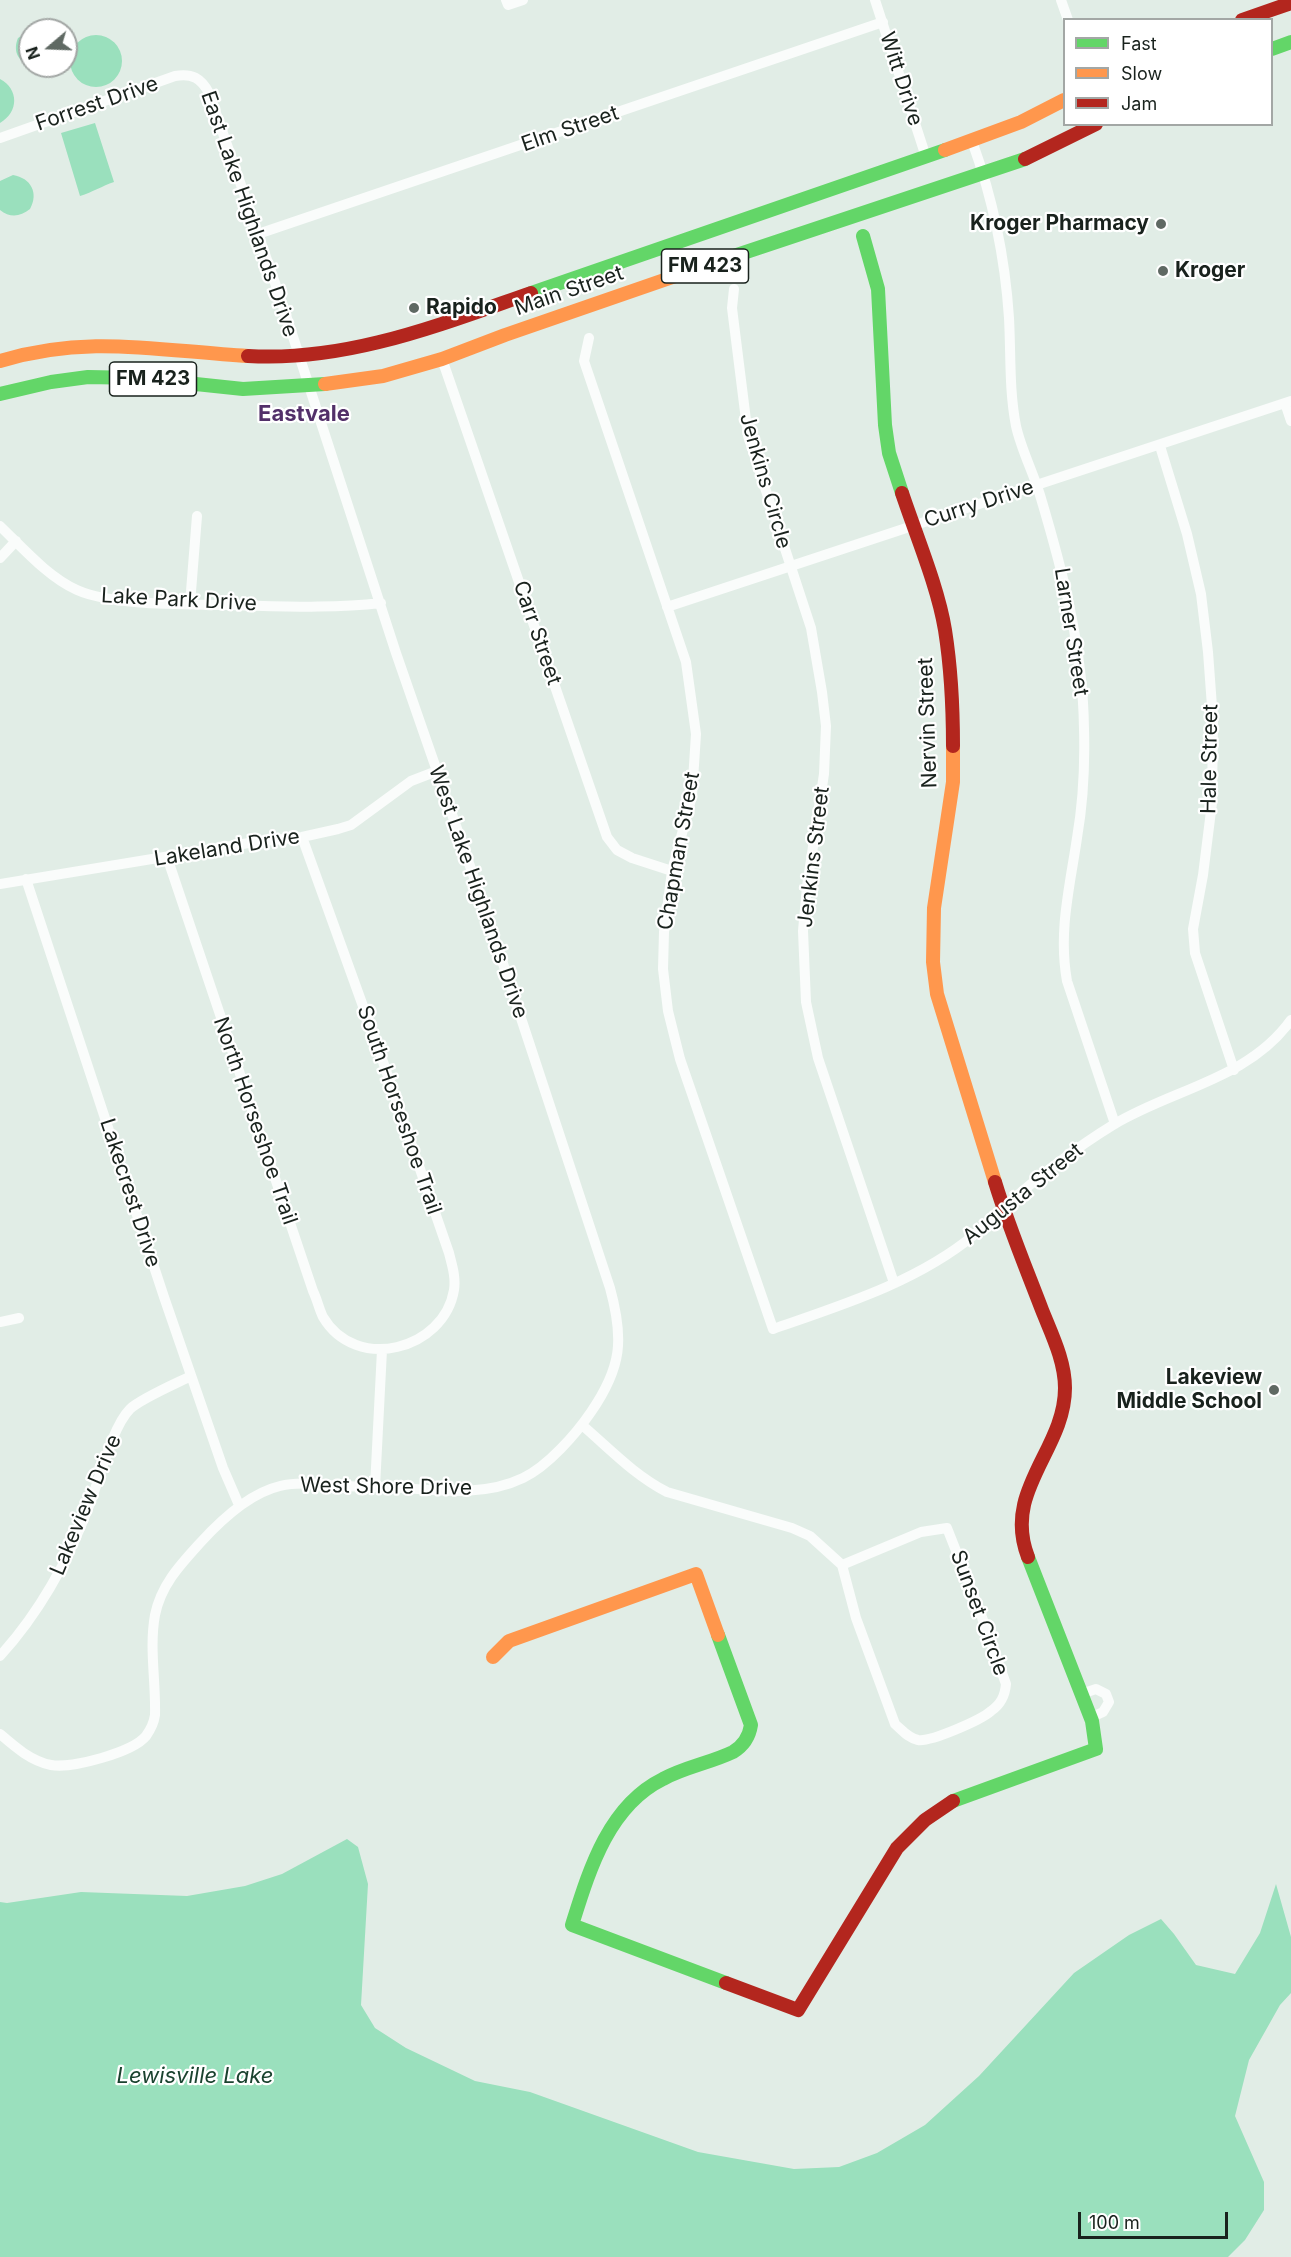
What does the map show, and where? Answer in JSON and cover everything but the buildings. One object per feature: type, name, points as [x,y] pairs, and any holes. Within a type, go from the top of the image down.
[{"type":"street","points":[[507,2],[523,0]]},
{"type":"street","name":"Witt Drive","points":[[875,0],[926,157]]},
{"type":"street","points":[[1061,0],[1067,18]]},
{"type":"street","points":[[1248,18],[1291,3]]},
{"type":"street","name":"Elm Street","points":[[258,234],[883,22]]},
{"type":"street","points":[[1273,49],[1291,42]]},
{"type":"street","name":"Forrest Drive","points":[[0,138],[175,76],[194,76]]},
{"type":"street","name":"East Lake Highlands Drive","points":[[194,76],[204,83],[209,93],[298,356]]},
{"type":"street","name":"Main Street","points":[[0,361],[59,348],[97,345],[153,347],[219,355],[298,356],[348,350],[405,337],[972,141],[1021,122],[1063,101]]},
{"type":"street","name":"Main Street","points":[[0,394],[51,382],[88,377],[139,378],[243,389],[307,386],[383,376],[442,359],[505,335],[856,214],[1021,160],[1092,126]]},
{"type":"street","name":"Larner Street","points":[[972,141],[993,203],[1003,261],[1009,319],[1010,387],[1017,429],[1037,485],[1072,611],[1083,698],[1084,763],[1078,837],[1064,919],[1063,959],[1067,981],[1115,1124]]},
{"type":"street","name":"Nervin Street","points":[[493,1658],[509,1641],[696,1574],[751,1725],[750,1733],[735,1751],[677,1772],[650,1787],[622,1812],[606,1835],[572,1925],[798,2010],[897,1848],[916,1826],[942,1806],[957,1798],[1096,1749],[1090,1718],[1026,1552],[1022,1527],[1023,1503],[1057,1428],[1062,1410],[1065,1388],[1060,1358],[1003,1208],[937,994],[933,963],[934,908],[953,782],[953,709],[945,629],[914,525],[889,453],[885,425],[878,289],[863,236]]},
{"type":"street","name":"Jenkins Circle","points":[[734,289],[732,308],[748,436],[790,566]]},
{"type":"street","name":"Chapman Street","points":[[590,338],[584,361],[686,662],[696,734],[692,796],[672,871],[664,932],[663,969],[668,1011],[680,1059],[773,1329]]},
{"type":"street","name":"West Lake Highlands Drive","points":[[298,356],[491,927],[618,1316],[617,1358],[612,1376],[604,1394],[582,1425]]},
{"type":"street","name":"Carr Street","points":[[442,359],[608,837],[617,850],[632,858],[672,871]]},
{"type":"street","points":[[1288,402],[1291,421]]},
{"type":"street","name":"Curry Drive","points":[[667,607],[1288,402]]},
{"type":"street","name":"Hale Street","points":[[1160,446],[1187,534],[1201,594],[1213,720],[1212,803],[1203,875],[1193,929],[1195,953],[1234,1070]]},
{"type":"street","points":[[190,604],[197,516]]},
{"type":"street","name":"Lake Park Drive","points":[[0,526],[59,578],[89,595],[124,600],[190,604],[349,607],[381,603]]},
{"type":"street","points":[[0,558],[16,542]]},
{"type":"street","name":"Jenkins Street","points":[[790,566],[811,628],[822,692],[825,726],[824,774],[807,886],[803,931],[806,1002],[819,1058],[894,1283]]},
{"type":"street","name":"Lakeland Drive","points":[[0,884],[255,842],[302,837],[351,825],[411,781],[437,771]]},
{"type":"street","name":"South Horseshoe Trail","points":[[302,837],[381,1056],[449,1253],[454,1274],[451,1302],[432,1330],[422,1338],[402,1346],[382,1350]]},
{"type":"street","name":"North Horseshoe Trail","points":[[167,857],[309,1280],[324,1317],[338,1333],[358,1346],[382,1350]]},
{"type":"street","name":"Lakecrest Drive","points":[[26,879],[191,1376],[223,1468],[239,1505]]},
{"type":"street","name":"Augusta Street","points":[[773,1329],[831,1309],[894,1283],[929,1265],[974,1236],[1003,1208],[1059,1161],[1115,1124],[1174,1095],[1234,1070],[1269,1046],[1291,1020]]},
{"type":"street","points":[[0,1322],[20,1318]]},
{"type":"street","points":[[375,1487],[382,1350]]},
{"type":"street","name":"Lakeview Drive","points":[[0,1656],[27,1623],[65,1564],[93,1497],[110,1447],[130,1408],[191,1376]]},
{"type":"street","points":[[582,1425],[630,1470],[651,1484],[667,1492],[792,1528],[810,1536],[842,1565]]},
{"type":"street","name":"West Shore Drive","points":[[0,1734],[31,1757],[52,1765],[64,1765],[108,1756],[133,1746],[145,1737],[153,1724],[155,1714],[152,1634],[161,1593],[175,1572],[239,1505],[269,1489],[282,1485],[311,1484],[456,1492],[511,1483],[529,1475],[554,1455],[582,1425]]},
{"type":"street","name":"Sunset Circle","points":[[947,1528],[980,1609],[1006,1684],[1005,1695],[998,1705],[980,1719],[932,1738],[919,1740],[906,1735],[896,1724],[887,1702],[856,1618],[842,1565],[921,1532],[947,1528]]},
{"type":"street","points":[[1081,1694],[1096,1689],[1106,1694],[1109,1702],[1103,1713],[1090,1718]]},
{"type":"water","points":[[91,35],[101,35],[111,39],[118,46],[122,56],[122,66],[118,76],[111,83],[101,87],[91,87],[76,78],[78,78],[78,41],[81,39]]},
{"type":"water","points":[[0,79],[11,89],[14,101],[11,113],[0,123]]},
{"type":"water","points":[[95,123],[114,182],[80,196],[61,133]]},
{"type":"water","points":[[13,175],[29,183],[34,197],[30,209],[15,216],[0,210],[0,181]]},
{"type":"water","name":"Lewisville Lake","points":[[347,1839],[358,1847],[368,1884],[361,2005],[375,2028],[406,2048],[475,2081],[530,2092],[698,2152],[794,2169],[839,2167],[877,2153],[925,2125],[979,2076],[1074,1973],[1129,1935],[1161,1919],[1196,1965],[1235,1974],[1260,1933],[1276,1884],[1291,1937],[1291,1993],[1280,2005],[1249,2060],[1235,2116],[1264,2182],[1264,2210],[1245,2240],[1228,2257],[0,2257],[0,1902],[7,1903],[81,1892],[187,1896],[245,1886],[282,1874]]},
{"type":"traffic: fast","points":[[1273,49],[1291,42]]},
{"type":"traffic: fast","points":[[531,293],[945,150]]},
{"type":"traffic: fast","points":[[719,261],[1025,159]]},
{"type":"traffic: fast","points":[[863,236],[878,289],[885,425],[889,453],[902,493]]},
{"type":"traffic: fast","points":[[0,394],[51,382],[88,377],[139,378],[243,389],[325,384]]},
{"type":"traffic: fast","points":[[953,1801],[1096,1749],[1092,1721],[1028,1557]]},
{"type":"traffic: fast","points":[[718,1635],[751,1725],[747,1738],[733,1752],[663,1779],[644,1791],[628,1806],[603,1842],[572,1925],[726,1983]]},
{"type":"traffic: slow","points":[[945,150],[1021,122],[1063,101]]},
{"type":"traffic: slow","points":[[325,384],[383,376],[442,359],[719,261]]},
{"type":"traffic: slow","points":[[0,361],[63,348],[94,346],[124,346],[248,356]]},
{"type":"traffic: slow","points":[[953,746],[953,782],[934,908],[933,962],[937,994],[995,1182]]},
{"type":"traffic: slow","points":[[493,1657],[509,1641],[696,1574],[718,1635]]},
{"type":"traffic: jam","points":[[1248,18],[1291,3]]},
{"type":"traffic: jam","points":[[1025,159],[1092,126]]},
{"type":"traffic: jam","points":[[248,356],[285,356],[357,347],[427,329],[531,293]]},
{"type":"traffic: jam","points":[[902,493],[942,613],[950,673],[953,746]]},
{"type":"traffic: jam","points":[[995,1182],[1057,1348],[1063,1368],[1065,1388],[1056,1431],[1028,1490],[1023,1511],[1022,1533],[1028,1557]]},
{"type":"traffic: jam","points":[[726,1983],[798,2010],[897,1848],[925,1820],[953,1801]]},
{"type":"place","name":"Kroger Pharmacy","points":[[1161,224]]},
{"type":"place","name":"Kroger","points":[[1163,271]]},
{"type":"place","name":"Rapido","points":[[414,308]]},
{"type":"place","name":"Lakeview Middle School","points":[[1274,1390]]},
{"type":"district","name":"Eastvale","points":[[304,414]]}]
